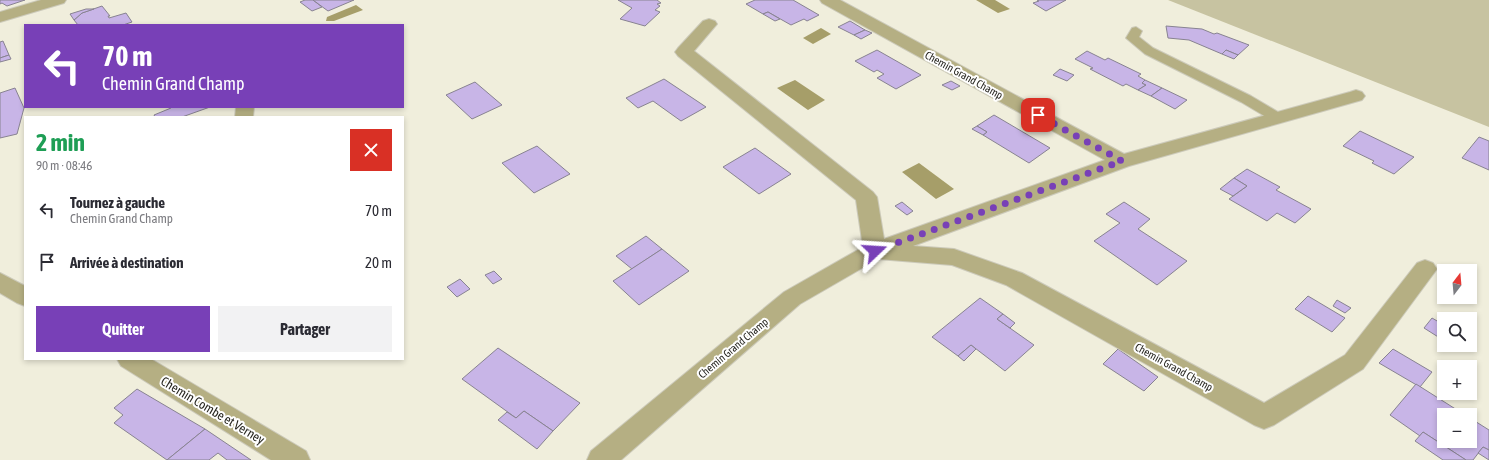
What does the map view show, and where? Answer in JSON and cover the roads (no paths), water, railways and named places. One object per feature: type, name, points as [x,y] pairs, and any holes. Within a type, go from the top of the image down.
[{"type":"street","points":[[0,17],[58,0]]},
{"type":"street","name":"Chemin Grand Champ","points":[[828,0],[1122,161]]},
{"type":"street","points":[[709,24],[684,52],[866,197],[875,251]]},
{"type":"street","name":"Chemin Grand Champ","points":[[601,460],[792,298],[875,251],[1122,161],[1356,96]]},
{"type":"street","name":"Chemin Grand Champ","points":[[875,251],[954,257],[1014,279],[1264,417],[1354,362],[1426,269]]},
{"type":"street","points":[[0,282],[24,296]]},
{"type":"street","name":"Chemin Combe et Verney","points":[[132,360],[296,460]]},
{"type":"lane","points":[[1136,31],[1132,38],[1149,51],[1246,99],[1278,118]]}]
